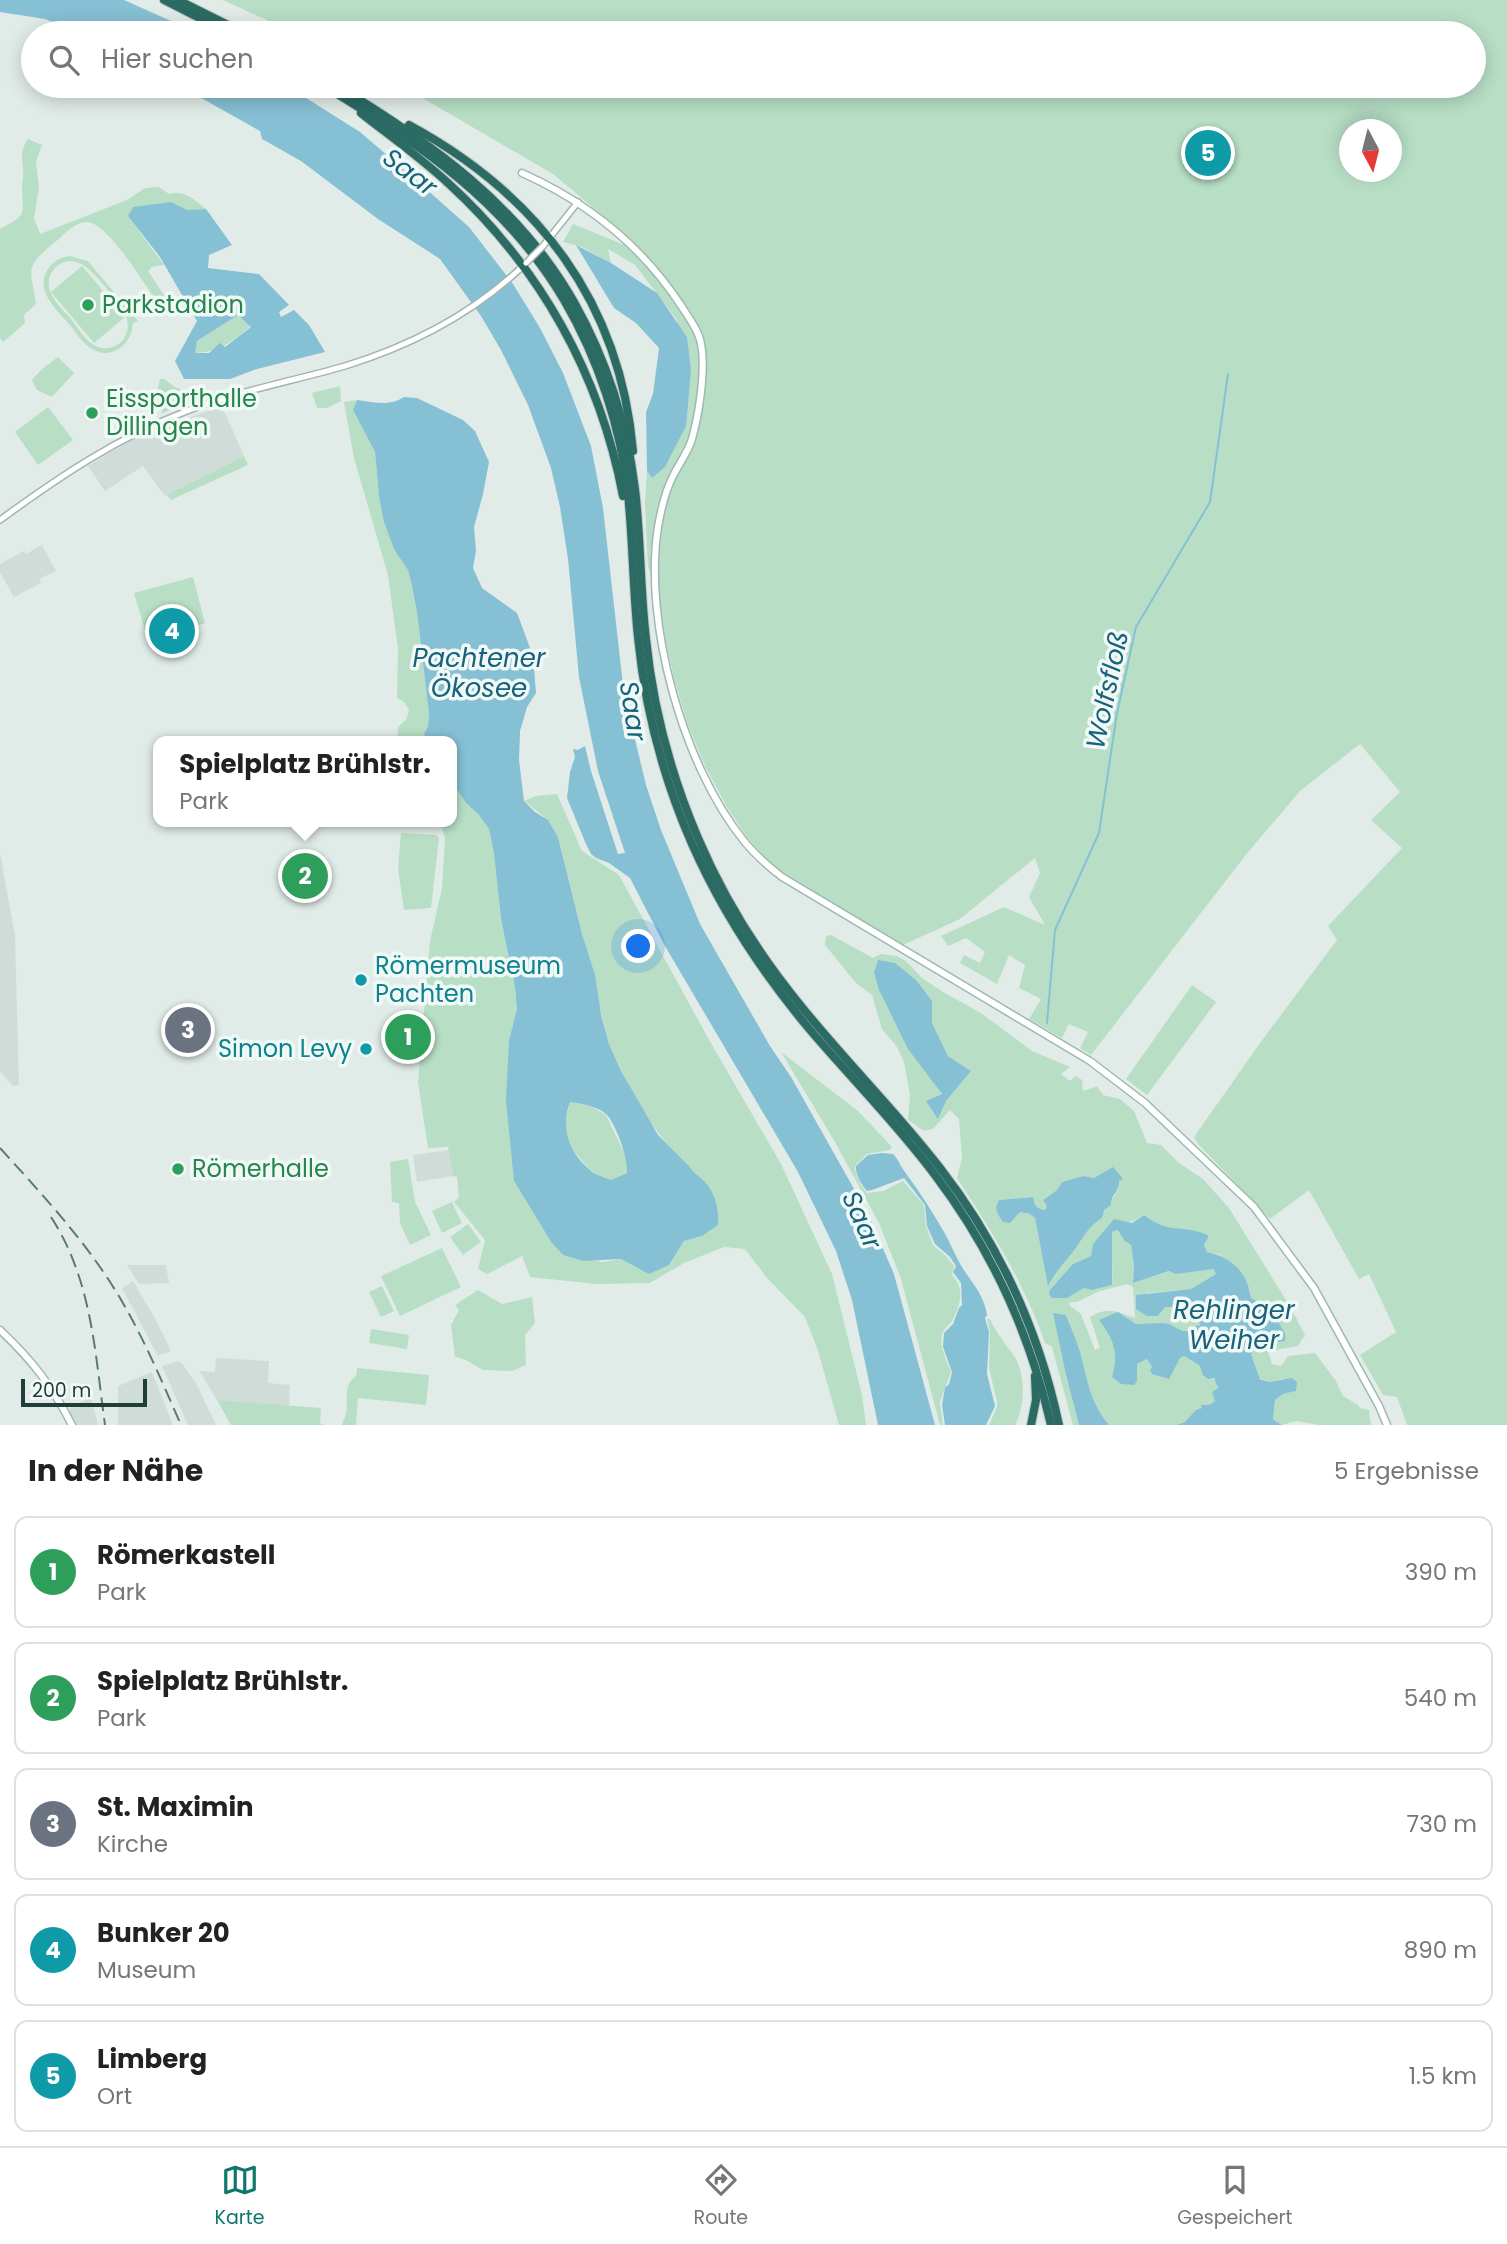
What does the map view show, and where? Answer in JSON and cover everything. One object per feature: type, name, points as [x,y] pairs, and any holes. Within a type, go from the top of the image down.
[{"type":"highway","points":[[164,0],[205,21]]},
{"type":"highway","points":[[178,0],[220,21]]},
{"type":"highway","points":[[344,98],[418,156],[450,185],[485,219],[524,265],[560,320],[586,373],[607,429],[630,518]]},
{"type":"highway","points":[[345,98],[415,142],[455,173],[506,222],[554,283],[590,351],[609,404],[621,453],[630,518],[638,638],[646,692],[660,754],[680,815],[726,912],[816,1037],[909,1142],[956,1204],[998,1275],[1032,1356],[1051,1425]]},
{"type":"highway","points":[[357,98],[427,144],[479,185],[528,235],[560,279],[585,323],[610,383],[629,451],[637,505]]},
{"type":"highway","points":[[369,105],[414,128],[473,166],[511,196],[551,238],[587,291],[616,362],[628,413],[645,637],[653,691],[667,752],[687,812],[709,862],[767,968]]},
{"type":"highway","points":[[780,986],[915,1137],[976,1220],[1024,1312],[1040,1353],[1061,1425]]},
{"type":"highway","points":[[1031,1425],[1037,1395],[1032,1356]]},
{"type":"main road","points":[[523,173],[578,202],[626,240],[652,267],[686,315],[701,344],[702,370],[694,431],[689,447],[667,488],[661,510],[656,542],[654,589],[662,646],[678,708],[706,779],[734,828],[760,859],[797,887],[1090,1061],[1144,1103],[1254,1207],[1273,1231],[1314,1288],[1373,1394],[1387,1425]]},
{"type":"main road","points":[[0,1330],[23,1351],[43,1376],[72,1425]]},
{"type":"street","points":[[0,520],[83,462],[123,439],[161,422],[208,404],[354,363],[420,336],[465,311],[524,265],[551,238],[578,202]]},
{"type":"shaded area","points":[[213,409],[225,413],[244,456],[165,496],[143,466],[105,491],[88,466],[135,438]]},
{"type":"shaded area","points":[[42,545],[56,571],[39,579],[41,583],[14,597],[0,572],[0,564]]},
{"type":"shaded area","points":[[0,853],[15,936],[19,1085],[13,1086],[0,1072]]},
{"type":"shaded area","points":[[449,1150],[453,1176],[417,1182],[413,1155]]},
{"type":"shaded area","points":[[127,1265],[166,1265],[169,1283],[139,1284]]},
{"type":"shaded area","points":[[133,1281],[171,1351],[158,1356],[122,1288]]},
{"type":"shaded area","points":[[216,1358],[269,1361],[268,1383],[290,1385],[289,1406],[217,1400],[199,1371],[215,1372]]},
{"type":"shaded area","points":[[179,1361],[196,1383],[216,1425],[188,1425],[162,1366]]},
{"type":"shaded area","points":[[152,1372],[173,1425],[118,1425],[118,1386]]},
{"type":"shaded area","points":[[91,1397],[98,1425],[76,1425],[70,1408]]},
{"type":"green space","points":[[223,0],[1507,0],[1507,1425],[1407,1425],[1397,1397],[1383,1395],[1360,1355],[1396,1332],[1369,1274],[1359,1279],[1309,1190],[1270,1219],[1194,1137],[1337,940],[1328,926],[1402,848],[1371,820],[1400,792],[1360,744],[1300,791],[1245,856],[1091,1055],[1080,1048],[1088,1032],[1069,1024],[1062,1038],[1029,1019],[1041,999],[1019,988],[1025,965],[1009,955],[997,984],[960,963],[964,955],[980,963],[985,952],[966,938],[948,946],[941,936],[1004,907],[1045,925],[1029,897],[1040,873],[1035,858],[960,919],[903,945],[768,862],[727,807],[706,768],[688,725],[665,638],[658,589],[648,567],[645,504],[647,471],[652,478],[677,320],[635,265],[608,249],[611,263],[582,247],[563,242],[573,224],[622,244],[628,237],[553,174],[423,98],[1486,98],[1486,21],[269,21]]},
{"type":"green space","points":[[28,139],[42,145],[36,162],[39,187],[34,218],[40,234],[127,200],[145,188],[159,187],[169,194],[185,195],[206,209],[128,216],[164,265],[152,267],[148,271],[165,297],[160,305],[114,242],[94,224],[85,222],[68,230],[37,258],[31,276],[36,304],[24,315],[25,323],[3,342],[0,338],[0,229],[16,220],[22,213],[22,154]]},
{"type":"green space","points":[[70,256],[88,261],[138,321],[133,323],[125,344],[113,352],[99,352],[89,347],[45,292],[44,277],[48,269],[57,260]],"holes":[[[67,261],[78,263],[94,274],[125,314],[128,324],[126,334],[115,346],[101,348],[90,342],[50,291],[49,279],[55,267]]]},
{"type":"green space","name":"Parkstadion","points":[[82,266],[125,317],[94,343],[51,292]]},
{"type":"green space","points":[[238,315],[251,326],[219,348],[194,353],[197,341]]},
{"type":"green space","points":[[58,357],[74,373],[52,397],[37,390],[32,380]]},
{"type":"green space","points":[[160,379],[165,379],[183,390],[215,393],[162,413],[158,388]]},
{"type":"green space","points":[[340,386],[341,401],[327,408],[317,408],[312,393]]},
{"type":"green space","points":[[357,400],[353,410],[375,452],[379,496],[395,551],[408,570],[412,586],[429,714],[425,736],[397,736],[398,727],[406,720],[409,710],[404,702],[397,698],[398,649],[388,575],[354,458],[344,402]]},
{"type":"green space","points":[[48,407],[73,440],[38,465],[15,432]]},
{"type":"green space","points":[[244,456],[248,465],[171,500],[167,495]]},
{"type":"green space","points":[[193,577],[205,623],[158,638],[156,631],[146,634],[134,593]]},
{"type":"green space","points":[[457,790],[489,829],[501,919],[515,987],[517,1009],[509,1040],[514,1181],[551,1242],[563,1255],[603,1262],[621,1259],[669,1265],[684,1241],[702,1236],[704,1180],[692,1171],[652,1125],[633,1094],[609,1044],[558,837],[548,820],[524,801],[536,796],[557,794],[582,851],[619,875],[781,1164],[832,1274],[862,1395],[866,1425],[839,1425],[818,1351],[805,1317],[767,1278],[745,1249],[724,1247],[684,1263],[650,1283],[596,1284],[530,1277],[522,1256],[487,1274],[478,1269],[485,1240],[454,1202],[459,1197],[457,1177],[453,1176],[448,1147],[428,1148],[418,1082],[430,941],[442,888],[445,839],[442,827],[457,827]]},
{"type":"green space","points":[[401,833],[436,835],[439,838],[431,908],[404,910],[398,868]]},
{"type":"green space","points":[[311,860],[315,863],[318,898],[305,898],[303,886],[286,887],[284,867],[287,863]]},
{"type":"green space","points":[[831,935],[873,958],[881,954],[897,956],[906,961],[922,978],[981,1013],[1032,1051],[1070,1067],[1061,1074],[1070,1081],[1076,1076],[1082,1080],[1083,1091],[1097,1086],[1103,1095],[1120,1099],[1134,1111],[1147,1143],[1161,1145],[1179,1163],[1203,1179],[1229,1208],[1291,1308],[1305,1335],[1298,1346],[1268,1351],[1272,1364],[1281,1366],[1288,1356],[1315,1353],[1336,1381],[1343,1396],[1360,1408],[1369,1410],[1371,1425],[1318,1425],[1297,1421],[1282,1425],[1273,1419],[1275,1400],[1283,1394],[1296,1391],[1282,1379],[1269,1382],[1260,1378],[1251,1354],[1266,1340],[1285,1332],[1251,1298],[1250,1290],[1219,1255],[1207,1252],[1204,1245],[1209,1236],[1167,1228],[1144,1215],[1112,1230],[1099,1239],[1091,1256],[1073,1264],[1052,1298],[1067,1298],[1084,1288],[1092,1290],[1112,1285],[1112,1232],[1119,1230],[1131,1245],[1133,1283],[1170,1271],[1213,1269],[1216,1274],[1191,1289],[1146,1293],[1158,1316],[1165,1307],[1187,1308],[1195,1312],[1202,1325],[1192,1331],[1183,1331],[1169,1324],[1136,1324],[1119,1312],[1135,1318],[1133,1287],[1127,1284],[1097,1292],[1077,1302],[1069,1302],[1070,1306],[1081,1314],[1095,1350],[1100,1348],[1090,1317],[1108,1311],[1118,1312],[1110,1334],[1115,1355],[1112,1377],[1137,1381],[1137,1364],[1147,1359],[1152,1367],[1184,1356],[1199,1365],[1201,1371],[1214,1380],[1217,1386],[1215,1401],[1205,1405],[1185,1422],[1176,1425],[1109,1425],[1093,1399],[1066,1315],[1054,1314],[1079,1425],[1073,1425],[1052,1347],[1045,1343],[1017,1279],[957,1178],[962,1158],[959,1119],[950,1110],[933,1129],[924,1131],[908,1120],[910,1095],[904,1062],[897,1047],[882,1029],[872,995],[856,983],[825,945],[826,936]],"holes":[[[874,973],[932,1001],[932,1023],[948,1056],[971,1071],[946,1101],[895,1023]],[[1113,1168],[1115,1195],[1070,1256],[1063,1261],[1048,1285],[1035,1218],[1020,1212],[1010,1223],[996,1204],[999,1200],[1032,1197],[1036,1206],[1045,1210],[1048,1207],[1043,1200],[1057,1190],[1062,1182],[1083,1176],[1094,1178]]]},
{"type":"green space","points":[[1192,985],[1216,1002],[1147,1095],[1126,1079]]},
{"type":"green space","points":[[781,1052],[858,1111],[892,1147],[890,1150],[867,1154],[855,1166],[861,1184],[867,1193],[883,1191],[903,1181],[924,1205],[926,1226],[933,1245],[954,1266],[952,1275],[959,1285],[960,1297],[955,1315],[941,1339],[951,1372],[940,1402],[943,1425],[940,1425],[901,1279],[879,1223],[835,1142]]},
{"type":"green space","points":[[570,1102],[589,1105],[606,1115],[628,1161],[627,1173],[611,1180],[591,1171],[572,1149],[564,1125]]},
{"type":"green space","points":[[408,1159],[415,1202],[431,1235],[410,1245],[400,1223],[399,1203],[392,1202],[390,1162]]},
{"type":"green space","points":[[452,1202],[462,1223],[442,1233],[432,1211]]},
{"type":"green space","points":[[468,1224],[481,1242],[463,1255],[450,1237]]},
{"type":"green space","points":[[442,1248],[461,1287],[400,1316],[381,1276]]},
{"type":"green space","points":[[382,1286],[394,1311],[381,1317],[369,1292]]},
{"type":"green space","points":[[478,1290],[502,1304],[532,1297],[535,1323],[525,1335],[526,1365],[512,1371],[483,1370],[455,1357],[451,1325],[459,1310],[455,1305]]},
{"type":"green space","points":[[987,1319],[990,1319],[1014,1356],[1021,1372],[1022,1400],[1015,1425],[989,1425],[997,1402],[989,1368],[990,1331]]},
{"type":"green space","points":[[371,1329],[409,1335],[407,1349],[369,1343]]},
{"type":"green space","points":[[357,1368],[429,1375],[426,1405],[358,1398],[356,1425],[342,1425],[346,1414],[347,1389],[356,1376]]},
{"type":"green space","points":[[217,1400],[321,1408],[320,1424],[327,1425],[231,1425]]},
{"type":"water","points":[[0,0],[124,0],[171,21],[50,21],[0,12]]},
{"type":"water","name":"Saar","points":[[201,98],[306,98],[360,132],[469,227],[513,284],[540,328],[563,373],[591,446],[603,508],[624,694],[646,785],[661,830],[700,924],[867,1212],[894,1274],[935,1425],[878,1425],[852,1300],[836,1251],[798,1172],[665,946],[630,878],[591,854],[567,798],[575,757],[573,749],[578,750],[585,746],[618,854],[625,853],[598,771],[579,677],[568,559],[551,468],[528,405],[501,350],[481,316],[440,259],[378,219],[301,161],[262,139],[260,131]]},
{"type":"water","points":[[171,202],[187,210],[206,209],[232,245],[209,255],[208,268],[259,274],[289,305],[279,312],[281,317],[294,310],[309,325],[325,352],[257,369],[230,379],[184,379],[175,361],[197,321],[160,257],[128,216],[133,207]],"holes":[[[238,315],[251,327],[225,347],[220,343],[209,353],[195,353],[197,341]]]},
{"type":"water","points":[[576,245],[611,263],[657,293],[687,337],[691,370],[686,426],[665,467],[652,478],[647,471],[646,412],[653,394],[659,348],[636,323],[614,308]]},
{"type":"water","name":"Pachtener Ökosee","points":[[404,397],[417,398],[463,420],[475,431],[489,462],[474,527],[476,551],[473,568],[482,588],[517,613],[533,656],[536,693],[527,707],[520,731],[519,760],[524,801],[548,820],[558,837],[595,975],[609,1044],[621,1071],[658,1135],[706,1183],[715,1200],[718,1225],[702,1236],[684,1241],[669,1265],[649,1274],[621,1259],[584,1261],[563,1255],[551,1242],[514,1181],[506,1101],[509,1040],[517,1009],[489,829],[457,790],[457,736],[424,734],[429,714],[412,586],[408,570],[395,551],[384,522],[375,452],[353,410],[357,400],[392,402]],"holes":[[[570,1102],[595,1107],[607,1115],[626,1159],[627,1173],[611,1180],[595,1174],[583,1164],[572,1148],[566,1131]]]},
{"type":"water","points":[[878,960],[895,963],[916,980],[932,1001],[932,1023],[948,1056],[971,1071],[946,1101],[938,1119],[926,1101],[942,1094],[908,1049],[879,990],[874,973]]},
{"type":"water","points":[[893,1154],[897,1158],[935,1216],[984,1304],[989,1332],[987,1374],[995,1406],[986,1425],[945,1425],[942,1405],[952,1372],[943,1347],[944,1333],[953,1324],[962,1305],[961,1283],[953,1272],[956,1266],[950,1257],[935,1244],[927,1226],[925,1205],[904,1178],[867,1191],[861,1183],[856,1166],[868,1155]]},
{"type":"water","points":[[1113,1167],[1123,1179],[1119,1181],[1111,1205],[1104,1210],[1102,1218],[1087,1231],[1048,1286],[1035,1218],[1020,1212],[1010,1223],[1003,1222],[997,1211],[997,1203],[999,1200],[1033,1197],[1036,1206],[1045,1210],[1047,1206],[1043,1200],[1057,1190],[1062,1182],[1083,1176],[1094,1178]]},
{"type":"water","name":"Rehlinger Weiher","points":[[1144,1215],[1162,1225],[1209,1236],[1204,1245],[1207,1252],[1231,1262],[1246,1281],[1251,1298],[1271,1310],[1285,1333],[1285,1341],[1276,1342],[1267,1338],[1251,1354],[1260,1379],[1269,1382],[1292,1378],[1297,1382],[1296,1391],[1283,1394],[1275,1400],[1273,1419],[1282,1425],[1176,1425],[1185,1422],[1196,1410],[1202,1408],[1201,1405],[1209,1405],[1215,1401],[1212,1392],[1218,1388],[1214,1378],[1208,1379],[1199,1365],[1184,1356],[1180,1358],[1169,1379],[1152,1374],[1152,1367],[1147,1359],[1137,1364],[1137,1381],[1134,1385],[1121,1384],[1112,1377],[1114,1347],[1099,1320],[1118,1312],[1136,1324],[1162,1323],[1183,1331],[1192,1331],[1201,1325],[1195,1312],[1187,1308],[1165,1307],[1158,1316],[1147,1316],[1136,1309],[1136,1295],[1191,1289],[1216,1274],[1213,1269],[1176,1274],[1169,1271],[1133,1283],[1131,1245],[1118,1230],[1112,1232],[1112,1285],[1092,1290],[1084,1288],[1067,1298],[1052,1298],[1049,1294],[1073,1264],[1091,1256],[1093,1244],[1114,1219],[1132,1223]]},
{"type":"water","points":[[1053,1313],[1066,1315],[1093,1399],[1109,1425],[1079,1425]]},
{"type":"waterway","name":"Wolfsfloß","points":[[1047,1023],[1055,930],[1099,833],[1117,713],[1136,627],[1210,502],[1228,374]]},
{"type":"railway","points":[[0,1148],[73,1231],[112,1285],[141,1336],[181,1425]]},
{"type":"railway","points":[[51,1217],[75,1266],[90,1318],[105,1425]]},
{"type":"place","name":"Limberg","points":[[1208,153]]},
{"type":"place","name":"Parkstadion","points":[[88,305]]},
{"type":"place","name":"Eissporthalle Dillingen","points":[[92,413]]},
{"type":"place","name":"Bunker 20","points":[[172,631]]},
{"type":"place","name":"Spielplatz Brühlstr.","points":[[305,876]]},
{"type":"place","name":"Römermuseum Pachten","points":[[361,980]]},
{"type":"place","name":"St. Maximin","points":[[188,1030]]},
{"type":"place","name":"Römerkastell","points":[[408,1037]]},
{"type":"place","name":"Simon Levy","points":[[366,1049]]},
{"type":"place","name":"Römerhalle","points":[[178,1169]]}]
